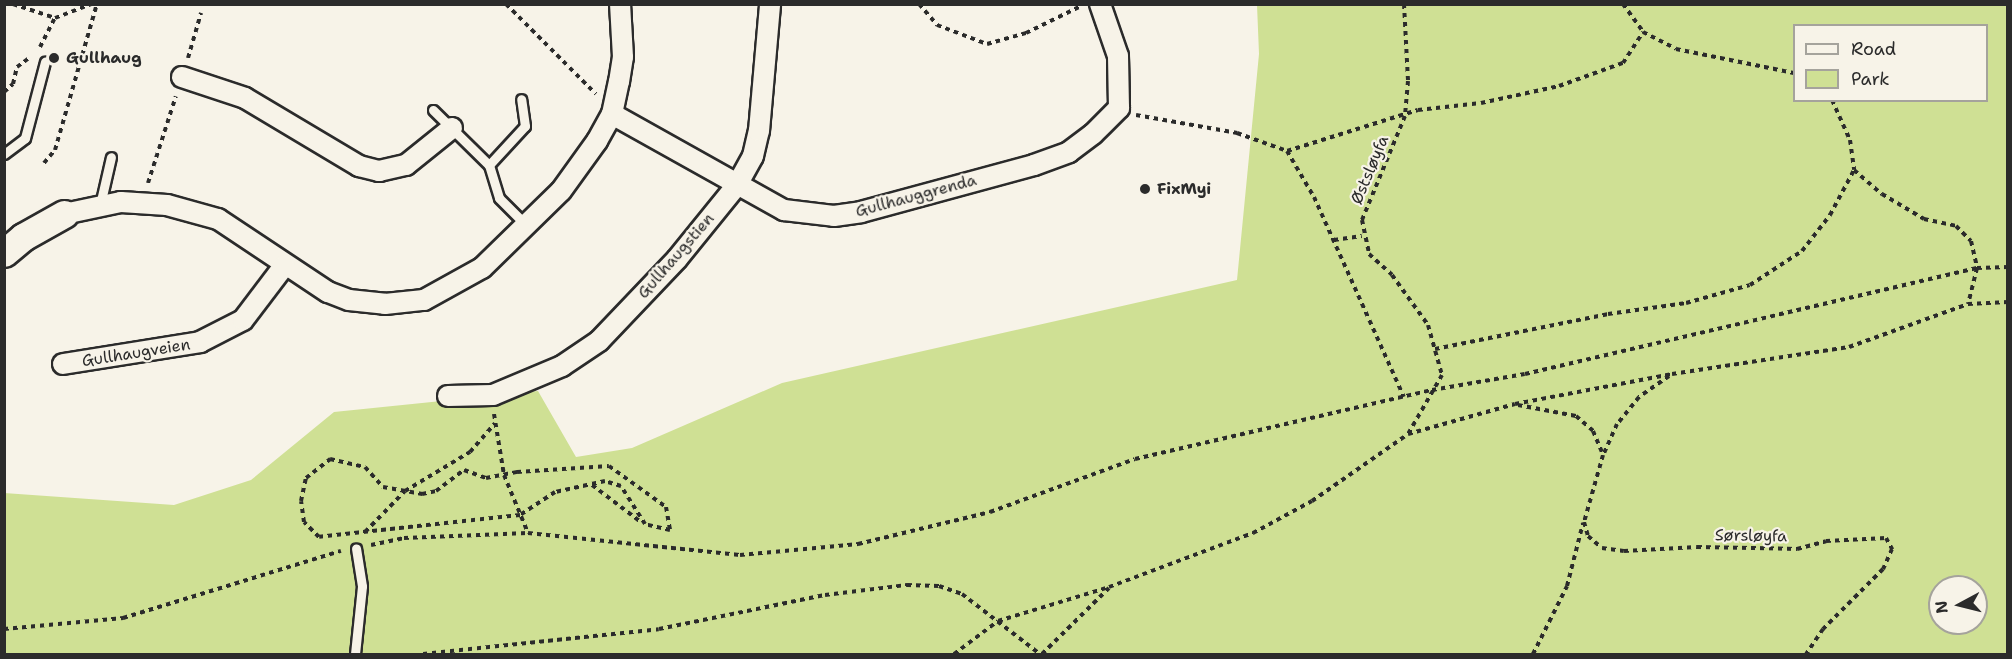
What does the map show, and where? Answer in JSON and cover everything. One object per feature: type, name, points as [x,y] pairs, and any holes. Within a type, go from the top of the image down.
[{"type":"street","points":[[4,253],[64,214],[100,205],[142,201],[218,219],[284,266],[328,292],[349,300],[385,304],[424,300],[482,268],[527,226],[581,165],[612,114],[623,57],[620,4]]},
{"type":"street","name":"Gullhaugstien","points":[[448,396],[493,395],[552,372],[599,341],[677,259],[736,185],[753,156],[759,131],[770,4]]},
{"type":"street","points":[[1100,4],[1118,56],[1119,108]]},
{"type":"street","points":[[182,77],[245,98],[359,166],[379,171],[406,165],[452,128]]},
{"type":"street","name":"Gullhauggrenda","points":[[612,114],[784,210],[834,216],[861,212],[1069,152],[1119,108]]},
{"type":"street","name":"Gullhaugveien","points":[[63,364],[200,342],[243,320],[284,266]]},
{"type":"lane","points":[[4,154],[25,138],[45,62]]},
{"type":"lane","points":[[489,165],[525,126],[521,99]]},
{"type":"lane","points":[[433,110],[489,165],[499,198],[527,226]]},
{"type":"lane","points":[[100,205],[111,157]]},
{"type":"lane","points":[[355,654],[362,586],[356,548]]},
{"type":"path","points":[[13,4],[55,18],[92,4]]},
{"type":"path","points":[[44,163],[55,150],[97,4]]},
{"type":"path","points":[[506,4],[588,85],[612,114]]},
{"type":"path","points":[[920,4],[937,25],[987,44],[1026,33],[1084,4]]},
{"type":"path","name":"Østsløyfa","points":[[1362,236],[1362,220],[1405,116],[1408,81],[1404,4]]},
{"type":"path","points":[[1623,4],[1643,32],[1676,49],[1793,73]]},
{"type":"path","points":[[142,201],[201,13]]},
{"type":"path","points":[[1287,151],[1405,116],[1418,110],[1481,103],[1559,86],[1623,63],[1643,32]]},
{"type":"path","points":[[1435,349],[1608,314],[1686,303],[1750,285],[1802,251],[1830,215],[1854,170],[1850,140],[1833,102]]},
{"type":"path","points":[[1119,108],[1151,120],[1238,134],[1287,151],[1301,169],[1404,397]]},
{"type":"path","points":[[1854,170],[1882,194],[1924,219],[1956,226],[1971,241],[1977,268],[1968,304]]},
{"type":"path","points":[[1333,240],[1362,236],[1369,254],[1392,275],[1428,325],[1442,375],[1408,434]]},
{"type":"path","points":[[4,629],[123,618],[356,548],[404,538],[528,533],[740,555],[858,544],[990,512],[1135,459],[1432,390],[1525,374],[1977,268],[2007,267]]},
{"type":"path","points":[[954,654],[998,621],[1109,587],[1253,533],[1312,501],[1408,434],[1515,404],[1672,374],[1850,347],[1968,304],[2007,302]]},
{"type":"path","points":[[1533,654],[1567,586],[1603,455],[1617,424],[1639,398],[1672,374]]},
{"type":"path","points":[[493,395],[495,423],[504,475],[528,533]]},
{"type":"path","points":[[1515,404],[1576,416],[1593,431],[1603,455]]},
{"type":"path","points":[[356,548],[364,533],[405,491],[470,452],[495,423]]},
{"type":"path","points":[[591,484],[645,524],[670,530],[666,507],[609,466],[486,478],[464,470],[436,491],[405,491],[382,487],[365,467],[330,459],[306,478],[301,501],[304,522],[319,537],[520,515],[555,492],[591,484],[605,481],[621,486],[645,524]]},
{"type":"path","name":"Sørsløyfa","points":[[1584,522],[1588,536],[1602,548],[1624,551],[1697,547],[1797,549],[1826,541],[1886,538],[1892,549],[1887,563],[1823,629],[1806,654]]},
{"type":"path","points":[[423,654],[659,629],[825,595],[906,585],[939,586],[962,594],[1041,654],[1109,587]]},
{"type":"green space","points":[[1257,5],[2007,5],[2007,654],[5,654],[4,493],[174,505],[251,480],[334,412],[538,391],[576,457],[632,448],[782,383],[1237,280],[1259,54]]},
{"type":"place","name":"Gullhaug","points":[[54,58]]},
{"type":"place","name":"FixMyi","points":[[1145,189]]}]
